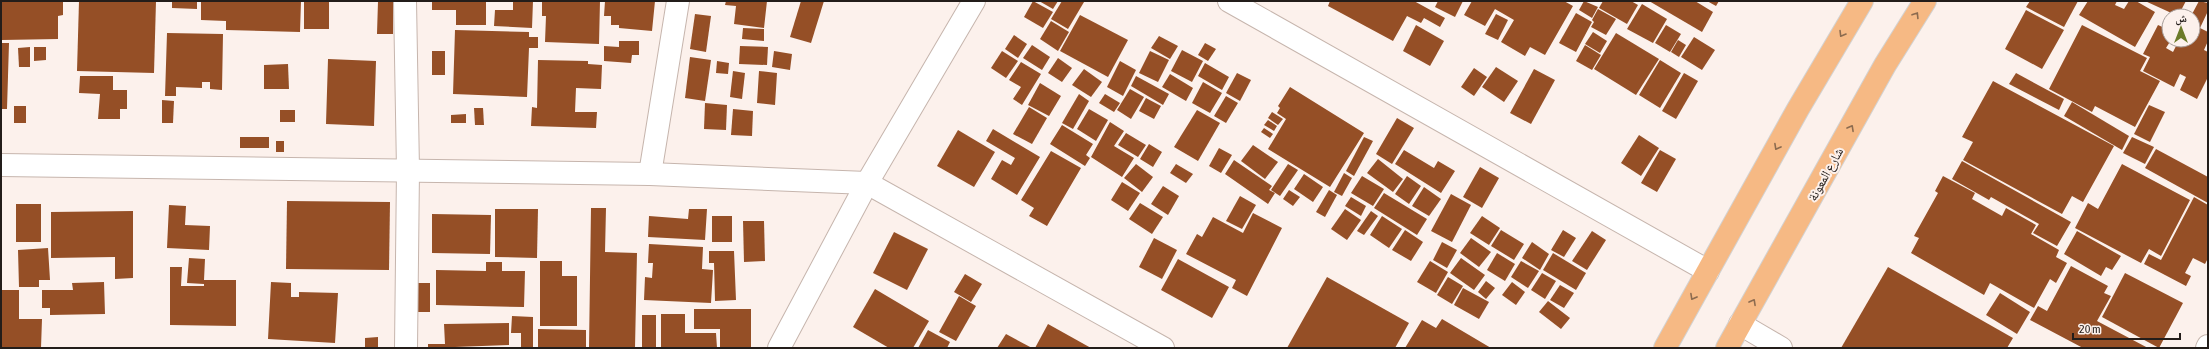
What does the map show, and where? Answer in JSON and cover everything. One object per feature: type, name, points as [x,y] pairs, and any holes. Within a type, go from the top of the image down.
[{"type":"highway","points":[[1665,348],[1798,109],[1862,1]]},
{"type":"highway","name":"شارع المعونة","points":[[1726,348],[1885,65],[1925,1]]},
{"type":"street","points":[[405,1],[408,170],[406,348]]},
{"type":"street","points":[[650,174],[678,1]]},
{"type":"street","points":[[778,348],[867,183],[974,1]]},
{"type":"street","points":[[1229,1],[1708,272]]},
{"type":"street","points":[[1,166],[650,174],[867,183],[1163,348]]},
{"type":"street","points":[[1740,324],[1781,348]]},
{"type":"building","points":[[1,1],[63,1],[63,15],[58,16],[58,39],[2,40]]},
{"type":"building","points":[[79,1],[156,1],[154,73],[77,71]]},
{"type":"building","points":[[172,1],[197,1],[197,9],[172,8]]},
{"type":"building","points":[[201,1],[301,1],[300,32],[226,30],[226,21],[201,20]]},
{"type":"building","points":[[304,1],[329,1],[329,29],[304,29]]},
{"type":"building","points":[[378,1],[393,1],[393,34],[377,34]]},
{"type":"building","points":[[432,1],[486,1],[486,25],[456,25],[456,10],[432,10]]},
{"type":"building","points":[[533,1],[532,28],[494,26],[495,10],[513,10],[513,2]]},
{"type":"building","points":[[542,1],[600,1],[599,44],[545,42],[546,16],[542,16]]},
{"type":"building","points":[[605,1],[655,1],[652,31],[619,28],[619,25],[611,25],[611,16],[604,16]]},
{"type":"building","points":[[726,1],[767,1],[764,28],[734,24],[736,6],[725,5]]},
{"type":"building","points":[[801,1],[824,1],[811,43],[790,37]]},
{"type":"building","points":[[1033,1],[1053,12],[1043,28],[1024,17]]},
{"type":"building","points":[[1039,1],[1058,1],[1053,9]]},
{"type":"building","points":[[1062,1],[1084,2],[1068,29],[1051,19]]},
{"type":"building","points":[[1330,1],[1414,1],[1445,18],[1440,27],[1424,18],[1421,23],[1407,16],[1393,41],[1328,6]]},
{"type":"building","points":[[1438,1],[1463,1],[1455,17],[1435,7]]},
{"type":"building","points":[[1472,1],[1564,1],[1573,6],[1545,55],[1530,47],[1525,56],[1501,42],[1514,20],[1495,9],[1485,26],[1464,15]]},
{"type":"building","points":[[1584,1],[1598,7],[1592,18],[1579,10]]},
{"type":"building","points":[[1603,1],[1631,1],[1638,5],[1627,24],[1599,8]]},
{"type":"building","points":[[1649,1],[1695,1],[1713,12],[1702,32]]},
{"type":"building","points":[[1707,1],[1719,1],[1716,6]]},
{"type":"building","points":[[2030,1],[2078,1],[2064,27],[2026,7]]},
{"type":"building","points":[[2088,1],[2117,1],[2115,5],[2124,9],[2129,1],[2136,1],[2155,12],[2135,47],[2079,15]]},
{"type":"building","points":[[2145,1],[2186,1],[2182,8],[2161,8]]},
{"type":"building","points":[[2199,1],[2208,3],[2208,11],[2201,26],[2201,8],[2195,8]]},
{"type":"building","points":[[1642,4],[1667,19],[1653,43],[1627,29]]},
{"type":"building","points":[[1598,9],[1616,19],[1606,35],[1591,27],[1594,22],[1592,20]]},
{"type":"building","points":[[2026,10],[2064,30],[2042,69],[2005,49]]},
{"type":"building","points":[[1576,13],[1592,22],[1576,52],[1559,43]]},
{"type":"building","points":[[695,14],[711,16],[706,52],[690,49]]},
{"type":"building","points":[[1496,14],[1508,20],[1498,40],[1485,34]]},
{"type":"building","points":[[1080,15],[1128,40],[1108,77],[1060,51]]},
{"type":"building","points":[[1051,21],[1069,32],[1058,51],[1040,39]]},
{"type":"building","points":[[1416,25],[1444,41],[1430,66],[1403,51]]},
{"type":"building","points":[[1666,25],[1681,34],[1670,52],[1655,43]]},
{"type":"building","points":[[2082,25],[2147,58],[2140,71],[2160,81],[2135,127],[2095,106],[2092,112],[2049,89]]},
{"type":"building","points":[[2158,25],[2161,26],[2161,48],[2166,48],[2173,52],[2175,48],[2201,48],[2201,28],[2208,32],[2208,41],[2204,50],[2208,52],[2208,77],[2197,99],[2180,90],[2186,77],[2180,74],[2174,87],[2143,71],[2150,57],[2143,54]]},
{"type":"building","points":[[743,28],[764,29],[764,41],[742,39]]},
{"type":"building","points":[[455,30],[529,32],[529,37],[538,37],[538,48],[529,48],[527,97],[453,94]]},
{"type":"building","points":[[1593,32],[1607,41],[1600,53],[1585,44]]},
{"type":"building","points":[[167,33],[223,34],[222,90],[210,89],[210,82],[202,82],[202,88],[176,87],[176,96],[165,96]]},
{"type":"building","points":[[1616,33],[1659,59],[1636,95],[1594,69]]},
{"type":"building","points":[[1014,35],[1027,44],[1018,58],[1005,49]]},
{"type":"building","points":[[1159,36],[1178,46],[1170,59],[1151,48]]},
{"type":"building","points":[[1694,37],[1715,50],[1702,70],[1681,57]]},
{"type":"building","points":[[1678,40],[1686,45],[1679,57],[1671,52]]},
{"type":"building","points":[[619,41],[639,41],[639,55],[632,55],[631,63],[604,61],[604,46],[619,47]]},
{"type":"building","points":[[1,43],[9,43],[7,109],[1,109]]},
{"type":"building","points":[[1205,43],[1216,49],[1208,61],[1198,55]]},
{"type":"building","points":[[1032,45],[1050,57],[1042,70],[1023,58]]},
{"type":"building","points":[[1585,45],[1601,55],[1592,70],[1576,61]]},
{"type":"building","points":[[740,46],[768,47],[767,65],[739,64]]},
{"type":"building","points":[[30,47],[30,67],[19,67],[18,48]]},
{"type":"building","points":[[34,47],[46,47],[46,60],[34,61]]},
{"type":"building","points":[[1182,50],[1203,61],[1192,82],[1171,71]]},
{"type":"building","points":[[432,51],[445,51],[445,75],[432,75]]},
{"type":"building","points":[[774,51],[792,54],[790,70],[772,67]]},
{"type":"building","points":[[1002,51],[1018,61],[1006,78],[991,68]]},
{"type":"building","points":[[1150,51],[1169,60],[1158,82],[1139,73]]},
{"type":"building","points":[[690,57],[711,60],[705,101],[685,98]]},
{"type":"building","points":[[1058,58],[1072,68],[1062,82],[1048,73]]},
{"type":"building","points":[[328,59],[376,61],[374,126],[326,124]]},
{"type":"building","points":[[538,60],[588,61],[588,64],[602,65],[601,89],[576,88],[575,112],[597,112],[596,128],[531,126],[532,107],[537,108]]},
{"type":"building","points":[[1660,60],[1681,73],[1660,108],[1639,95]]},
{"type":"building","points":[[717,61],[729,63],[728,74],[716,73]]},
{"type":"building","points":[[1120,61],[1136,70],[1123,96],[1107,87]]},
{"type":"building","points":[[1021,62],[1041,74],[1022,105],[1013,99],[1021,87],[1009,80]]},
{"type":"building","points":[[1205,63],[1229,77],[1222,90],[1198,76]]},
{"type":"building","points":[[288,64],[289,89],[264,89],[264,65]]},
{"type":"building","points":[[1496,67],[1518,81],[1504,102],[1482,87]]},
{"type":"building","points":[[1474,68],[1487,77],[1474,96],[1461,87]]},
{"type":"building","points":[[1084,69],[1102,82],[1091,97],[1072,85]]},
{"type":"building","points":[[1534,69],[1555,80],[1531,124],[1510,113]]},
{"type":"building","points":[[733,71],[745,73],[742,99],[730,97]]},
{"type":"building","points":[[759,71],[777,73],[775,105],[757,103]]},
{"type":"building","points":[[1237,73],[1251,80],[1240,101],[1226,93]]},
{"type":"building","points":[[1684,73],[1698,81],[1676,119],[1662,111]]},
{"type":"building","points":[[2016,73],[2064,99],[2059,110],[2009,84]]},
{"type":"building","points":[[1170,74],[1193,88],[1186,101],[1162,87]]},
{"type":"building","points":[[80,76],[113,76],[113,90],[127,90],[127,109],[120,109],[120,119],[98,119],[100,94],[79,93]]},
{"type":"building","points":[[1136,76],[1169,94],[1163,105],[1131,86]]},
{"type":"building","points":[[1993,81],[2114,146],[2083,202],[2072,196],[2062,214],[1963,160],[1973,142],[1962,137]]},
{"type":"building","points":[[1203,82],[1222,93],[1210,113],[1192,103]]},
{"type":"building","points":[[1040,83],[1061,96],[1049,116],[1028,105]]},
{"type":"building","points":[[1290,87],[1364,133],[1330,187],[1268,149],[1286,119],[1277,113],[1280,108],[1278,106]]},
{"type":"building","points":[[1130,89],[1144,97],[1131,119],[1117,110]]},
{"type":"building","points":[[1079,94],[1089,101],[1073,129],[1062,123]]},
{"type":"building","points":[[1105,94],[1120,103],[1114,112],[1099,103]]},
{"type":"building","points":[[1226,96],[1238,103],[1226,123],[1214,116]]},
{"type":"building","points":[[1146,98],[1161,106],[1154,119],[1139,111]]},
{"type":"building","points":[[162,100],[174,101],[173,123],[162,123]]},
{"type":"building","points":[[2072,102],[2129,136],[2122,150],[2064,116]]},
{"type":"building","points":[[705,103],[727,105],[726,130],[704,129]]},
{"type":"building","points":[[2149,105],[2165,112],[2150,142],[2134,134]]},
{"type":"building","points":[[14,106],[26,106],[26,123],[14,123]]},
{"type":"building","points":[[1029,107],[1047,118],[1032,144],[1013,134]]},
{"type":"building","points":[[474,108],[483,108],[484,125],[475,125]]},
{"type":"building","points":[[733,109],[753,111],[752,136],[731,135]]},
{"type":"building","points":[[1089,109],[1108,120],[1096,141],[1077,129]]},
{"type":"building","points":[[280,110],[295,110],[295,122],[280,122]]},
{"type":"building","points":[[1197,110],[1220,123],[1198,161],[1174,147]]},
{"type":"building","points":[[1272,112],[1283,119],[1278,125],[1268,118]]},
{"type":"building","points":[[466,114],[466,123],[451,123],[451,115]]},
{"type":"building","points":[[1397,118],[1414,128],[1392,164],[1376,154]]},
{"type":"building","points":[[1268,120],[1277,126],[1274,131],[1264,125]]},
{"type":"building","points":[[1110,122],[1124,131],[1114,146],[1134,158],[1122,177],[1091,157]]},
{"type":"building","points":[[1062,125],[1093,144],[1086,155],[1090,158],[1085,166],[1050,144]]},
{"type":"building","points":[[1264,128],[1273,134],[1270,138],[1261,132]]},
{"type":"building","points":[[993,129],[1040,157],[1017,195],[991,179],[1002,160],[1011,165],[1015,158],[986,141]]},
{"type":"building","points":[[958,130],[995,152],[974,187],[937,166]]},
{"type":"building","points":[[1126,133],[1146,145],[1138,157],[1118,145]]},
{"type":"building","points":[[1639,135],[1659,148],[1641,176],[1621,163]]},
{"type":"building","points":[[240,137],[269,137],[269,148],[240,148]]},
{"type":"building","points":[[1364,137],[1373,141],[1354,176],[1346,171]]},
{"type":"building","points":[[2132,137],[2154,147],[2145,164],[2123,153]]},
{"type":"building","points":[[276,141],[284,141],[284,152],[276,152]]},
{"type":"building","points":[[1149,144],[1162,152],[1153,167],[1140,159]]},
{"type":"building","points":[[1253,145],[1278,162],[1265,179],[1241,161]]},
{"type":"building","points":[[1219,148],[1232,155],[1221,173],[1209,166]]},
{"type":"building","points":[[2156,149],[2208,177],[2208,203],[2145,168]]},
{"type":"building","points":[[1404,150],[1434,168],[1438,161],[1455,171],[1441,193],[1395,164]]},
{"type":"building","points":[[1660,150],[1676,159],[1657,192],[1641,183]]},
{"type":"building","points":[[1051,151],[1081,168],[1047,226],[1029,216],[1034,208],[1021,200]]},
{"type":"building","points":[[1378,159],[1403,179],[1393,192],[1367,173]]},
{"type":"building","points":[[1234,160],[1272,186],[1269,190],[1275,193],[1268,204],[1225,174]]},
{"type":"building","points":[[1962,161],[2071,222],[2057,246],[2033,233],[2039,224],[1991,197],[1989,200],[1952,179]]},
{"type":"building","points":[[1136,164],[1153,177],[1142,192],[1124,178]]},
{"type":"building","points":[[1176,164],[1193,174],[1186,183],[1170,173]]},
{"type":"building","points":[[1288,164],[1298,170],[1280,196],[1271,190]]},
{"type":"building","points":[[2122,164],[2190,200],[2161,256],[2149,249],[2141,263],[2075,228],[2088,203],[2098,209]]},
{"type":"building","points":[[1480,167],[1499,178],[1482,208],[1463,197]]},
{"type":"building","points":[[1344,173],[1352,178],[1342,196],[1334,192]]},
{"type":"building","points":[[1304,174],[1323,187],[1313,202],[1294,189]]},
{"type":"building","points":[[1362,176],[1384,189],[1373,206],[1351,193]]},
{"type":"building","points":[[1407,176],[1421,186],[1409,204],[1395,194]]},
{"type":"building","points":[[1943,176],[1975,193],[1972,199],[2002,216],[2006,208],[2036,225],[2031,234],[2059,250],[2056,257],[2067,263],[2056,283],[2050,279],[2034,308],[1990,283],[1984,295],[1911,253],[1919,238],[1914,236],[1938,193],[1935,191]]},
{"type":"building","points":[[1122,182],[1140,193],[1128,211],[1111,200]]},
{"type":"building","points":[[1163,186],[1179,196],[1168,215],[1151,204]]},
{"type":"building","points":[[1424,187],[1441,199],[1429,216],[1412,206]]},
{"type":"building","points":[[1289,190],[1300,197],[1293,206],[1283,199]]},
{"type":"building","points":[[1329,190],[1337,195],[1325,217],[1316,212]]},
{"type":"building","points":[[1384,193],[1427,219],[1417,235],[1374,208]]},
{"type":"building","points":[[1451,194],[1471,205],[1452,242],[1431,231]]},
{"type":"building","points":[[1240,196],[1256,205],[1242,229],[1226,221]]},
{"type":"building","points":[[1351,197],[1366,206],[1361,216],[1345,206]]},
{"type":"building","points":[[2194,197],[2208,205],[2208,258],[2205,264],[2193,258],[2185,273],[2191,276],[2186,286],[2144,264],[2149,254],[2161,260]]},
{"type":"building","points":[[287,201],[390,202],[389,270],[286,269]]},
{"type":"building","points":[[1140,203],[1163,217],[1152,234],[1129,219]]},
{"type":"building","points":[[16,204],[41,204],[41,242],[16,242]]},
{"type":"building","points":[[169,205],[186,206],[185,225],[210,226],[209,250],[167,248]]},
{"type":"building","points":[[591,208],[606,208],[605,252],[637,253],[635,348],[589,348]]},
{"type":"building","points":[[495,209],[538,209],[537,258],[495,257]]},
{"type":"building","points":[[689,209],[707,209],[705,240],[648,237],[649,216],[688,219]]},
{"type":"building","points":[[1345,209],[1361,220],[1347,240],[1331,229]]},
{"type":"building","points":[[133,211],[133,278],[115,279],[115,257],[51,258],[51,212]]},
{"type":"building","points":[[1371,211],[1378,216],[1364,235],[1357,231]]},
{"type":"building","points":[[1253,213],[1282,228],[1247,296],[1232,288],[1236,280],[1186,254],[1197,234],[1202,237],[1213,217],[1243,233]]},
{"type":"building","points":[[432,214],[491,215],[490,254],[432,253]]},
{"type":"building","points":[[712,216],[732,216],[732,242],[712,242]]},
{"type":"building","points":[[1382,216],[1402,229],[1389,248],[1370,235]]},
{"type":"building","points":[[1482,216],[1500,228],[1489,245],[1470,233]]},
{"type":"building","points":[[743,221],[764,221],[765,261],[744,262]]},
{"type":"building","points":[[1405,230],[1423,242],[1411,261],[1392,250]]},
{"type":"building","points":[[1501,230],[1524,244],[1514,260],[1491,246]]},
{"type":"building","points":[[1563,230],[1576,238],[1564,257],[1551,250]]},
{"type":"building","points":[[1592,231],[1606,240],[1587,270],[1572,261]]},
{"type":"building","points":[[2077,231],[2121,256],[2112,270],[2106,267],[2101,276],[2064,254]]},
{"type":"building","points":[[894,232],[928,249],[907,290],[873,273]]},
{"type":"building","points":[[1154,238],[1177,250],[1162,279],[1139,267]]},
{"type":"building","points":[[1471,238],[1491,252],[1479,267],[1460,253]]},
{"type":"building","points":[[1442,242],[1457,250],[1447,268],[1433,260]]},
{"type":"building","points":[[1532,242],[1549,254],[1540,270],[1522,258]]},
{"type":"building","points":[[649,244],[703,247],[702,269],[713,270],[711,303],[644,300],[645,277],[652,278],[653,263],[648,263]]},
{"type":"building","points":[[48,248],[50,280],[39,280],[39,287],[19,287],[18,250]]},
{"type":"building","points":[[709,251],[734,251],[736,300],[715,301],[714,263],[709,263]]},
{"type":"building","points":[[1497,253],[1515,264],[1505,281],[1487,270]]},
{"type":"building","points":[[1553,253],[1586,273],[1576,290],[1543,270]]},
{"type":"building","points":[[189,258],[205,259],[204,280],[236,280],[236,326],[170,325],[170,267],[182,267],[181,286],[204,286],[204,284],[187,283]]},
{"type":"building","points":[[1461,258],[1485,275],[1474,290],[1450,273]]},
{"type":"building","points":[[1178,259],[1229,287],[1212,318],[1161,290]]},
{"type":"building","points":[[540,261],[562,261],[562,276],[577,276],[577,326],[540,326]]},
{"type":"building","points":[[1430,261],[1448,272],[1436,293],[1417,282]]},
{"type":"building","points":[[1521,261],[1539,271],[1528,288],[1511,277]]},
{"type":"building","points":[[486,262],[502,262],[502,271],[525,271],[524,307],[436,305],[436,270],[486,271]]},
{"type":"building","points":[[2071,266],[2108,286],[2104,293],[2111,296],[2097,321],[2148,348],[2083,348],[2030,320],[2038,306],[2047,311]]},
{"type":"building","points":[[1888,267],[2013,338],[2007,348],[1841,348]]},
{"type":"building","points":[[1542,273],[1556,281],[1545,299],[1531,290]]},
{"type":"building","points":[[2125,273],[2183,303],[2159,348],[2102,317]]},
{"type":"building","points":[[965,274],[982,284],[971,302],[954,292]]},
{"type":"building","points":[[1327,277],[1409,323],[1395,348],[1287,348]]},
{"type":"building","points":[[1448,277],[1463,286],[1452,304],[1437,295]]},
{"type":"building","points":[[1486,281],[1495,288],[1486,299],[1478,292]]},
{"type":"building","points":[[104,282],[105,314],[50,315],[50,308],[42,308],[42,290],[73,290],[72,283]]},
{"type":"building","points":[[271,282],[291,283],[291,297],[299,297],[299,292],[338,293],[335,343],[268,339]]},
{"type":"building","points":[[1512,282],[1525,292],[1516,305],[1502,295]]},
{"type":"building","points":[[416,283],[430,283],[430,312],[416,312]]},
{"type":"building","points":[[1560,285],[1574,293],[1564,308],[1550,300]]},
{"type":"building","points":[[1463,288],[1489,302],[1479,319],[1454,305]]},
{"type":"building","points":[[875,289],[929,321],[913,348],[889,348],[853,327]]},
{"type":"building","points":[[1,290],[19,290],[19,319],[42,319],[41,348],[1,348]]},
{"type":"building","points":[[2000,293],[2030,312],[2017,334],[1986,315]]},
{"type":"building","points":[[959,296],[976,306],[956,341],[939,332]]},
{"type":"building","points":[[1548,301],[1570,318],[1561,329],[1539,312]]},
{"type":"building","points":[[694,309],[751,309],[751,348],[720,348],[720,329],[694,329]]},
{"type":"building","points":[[661,314],[685,314],[685,333],[716,333],[717,348],[661,348]]},
{"type":"building","points":[[642,315],[656,315],[656,347],[642,347]]},
{"type":"building","points":[[512,316],[533,317],[533,348],[521,348],[521,333],[511,333]]},
{"type":"building","points":[[1442,319],[1491,348],[1405,348],[1422,320],[1436,328]]},
{"type":"building","points":[[509,323],[509,345],[428,348],[428,344],[445,344],[444,324]]},
{"type":"building","points":[[1048,324],[1091,348],[1035,348]]},
{"type":"building","points":[[538,329],[586,330],[586,347],[538,347]]},
{"type":"building","points":[[928,330],[950,342],[947,348],[918,348]]},
{"type":"building","points":[[1006,334],[1032,348],[997,348]]},
{"type":"building","points":[[378,337],[378,348],[365,348],[365,338]]}]
